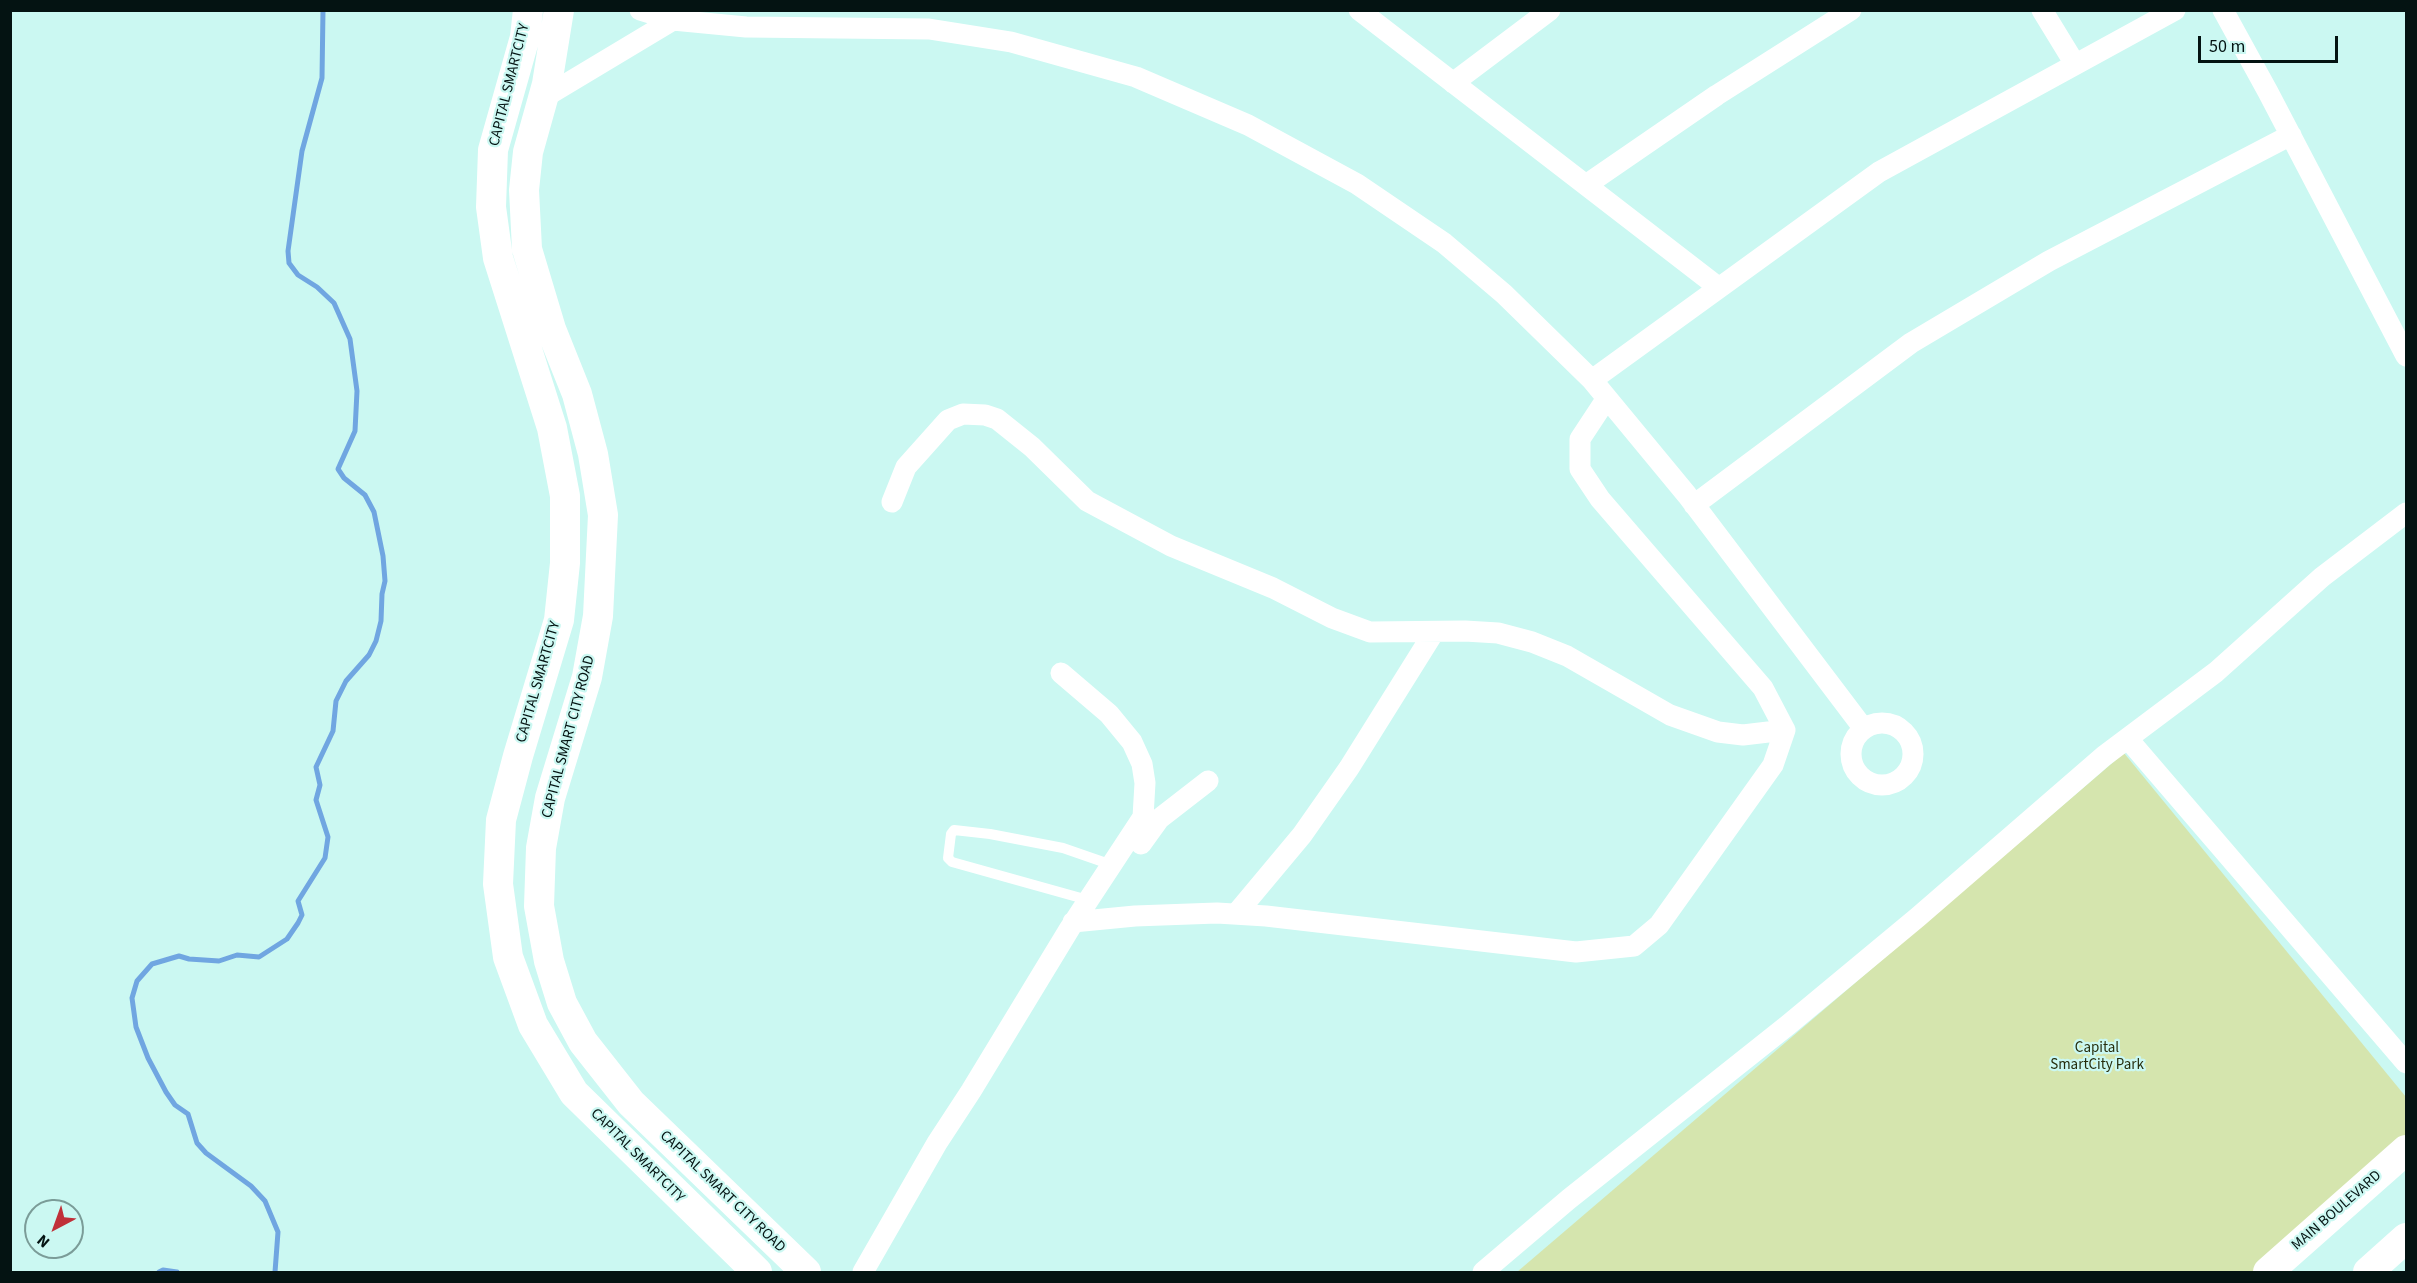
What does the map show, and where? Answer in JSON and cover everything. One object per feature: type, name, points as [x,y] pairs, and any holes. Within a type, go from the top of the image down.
[{"type":"street","name":"CAPITAL SMARTCITY","points":[[528,10],[525,37],[493,150],[491,207],[498,258],[552,428],[565,496],[565,563],[559,620],[501,820],[498,884],[508,957],[533,1025],[574,1093],[757,1272]]},
{"type":"street","name":"CAPITAL SMART CITY ROAD","points":[[559,10],[543,98],[528,152],[524,190],[528,249],[551,329],[579,404],[593,454],[603,515],[598,616],[589,667],[550,798],[541,848],[538,906],[549,961],[562,1003],[583,1042],[631,1103],[806,1272]]},
{"type":"street","points":[[640,10],[673,20],[708,17],[746,27],[929,29],[1011,42],[1136,77],[1248,125],[1357,184],[1444,243],[1504,294],[1592,380],[1694,505],[1864,729]]},
{"type":"street","points":[[1359,10],[1718,287]]},
{"type":"street","points":[[1453,83],[1550,10]]},
{"type":"street","points":[[1586,185],[1717,95],[1851,10]]},
{"type":"street","points":[[2042,10],[2075,64]]},
{"type":"street","points":[[1592,380],[1879,172],[2175,10]]},
{"type":"street","points":[[2223,10],[2406,356]]},
{"type":"street","points":[[543,98],[673,20]]},
{"type":"street","points":[[1694,505],[1911,343],[2049,261],[2291,135]]},
{"type":"street","points":[[1084,914],[1135,916],[1236,914],[1576,952],[1634,946],[1659,925],[1773,765],[1785,730],[1763,688],[1600,499],[1580,469],[1580,439],[1607,398]]},
{"type":"street","points":[[892,502],[906,467],[948,420],[963,414],[985,415],[997,419],[1032,447],[1087,501],[1171,546],[1273,588],[1332,618],[1370,632],[1465,630],[1498,633],[1532,642],[1567,656],[1670,715],[1718,732],[1743,735],[1785,730]]},
{"type":"street","points":[[1483,1272],[1569,1199],[1788,1025],[1918,917],[2104,756],[2216,672],[2322,577],[2406,513]]},
{"type":"street","points":[[1236,914],[1302,835],[1349,768],[1434,632]]},
{"type":"street","points":[[1061,673],[1109,714],[1132,742],[1142,764],[1149,820],[1084,914]]},
{"type":"street","points":[[2128,739],[2406,1063]]},
{"type":"street","points":[[869,1271],[1112,865],[1149,820],[1208,781]]},
{"type":"street","name":"MAIN BOULEVARD","points":[[2268,1272],[2406,1150]]},
{"type":"street","points":[[2368,1272],[2406,1238]]},
{"type":"lane","points":[[1084,914],[952,861],[948,858],[951,834],[954,830],[1000,836],[1062,848],[1112,865]]},
{"type":"green space","name":"Capital SmartCity Park","points":[[2124,753],[2406,1097],[2406,1142],[2254,1272],[1517,1272]]},
{"type":"waterway","points":[[275,1272],[278,1232],[265,1201],[251,1186],[206,1153],[197,1143],[188,1114],[175,1105],[148,1058],[136,1027],[132,998],[137,981],[152,964],[179,956],[219,961],[237,955],[259,957],[287,939],[298,923],[302,915],[298,901],[325,858],[328,837],[316,800],[320,785],[316,767],[333,731],[336,701],[346,681],[369,655],[376,641],[381,621],[385,581],[383,556],[374,512],[365,495],[344,478],[338,469],[355,431],[357,391],[350,339],[334,303],[317,287],[298,275],[289,263],[288,251],[302,151],[322,78],[323,10]]},
{"type":"waterway","points":[[159,1272],[163,1270],[177,1272]]}]
